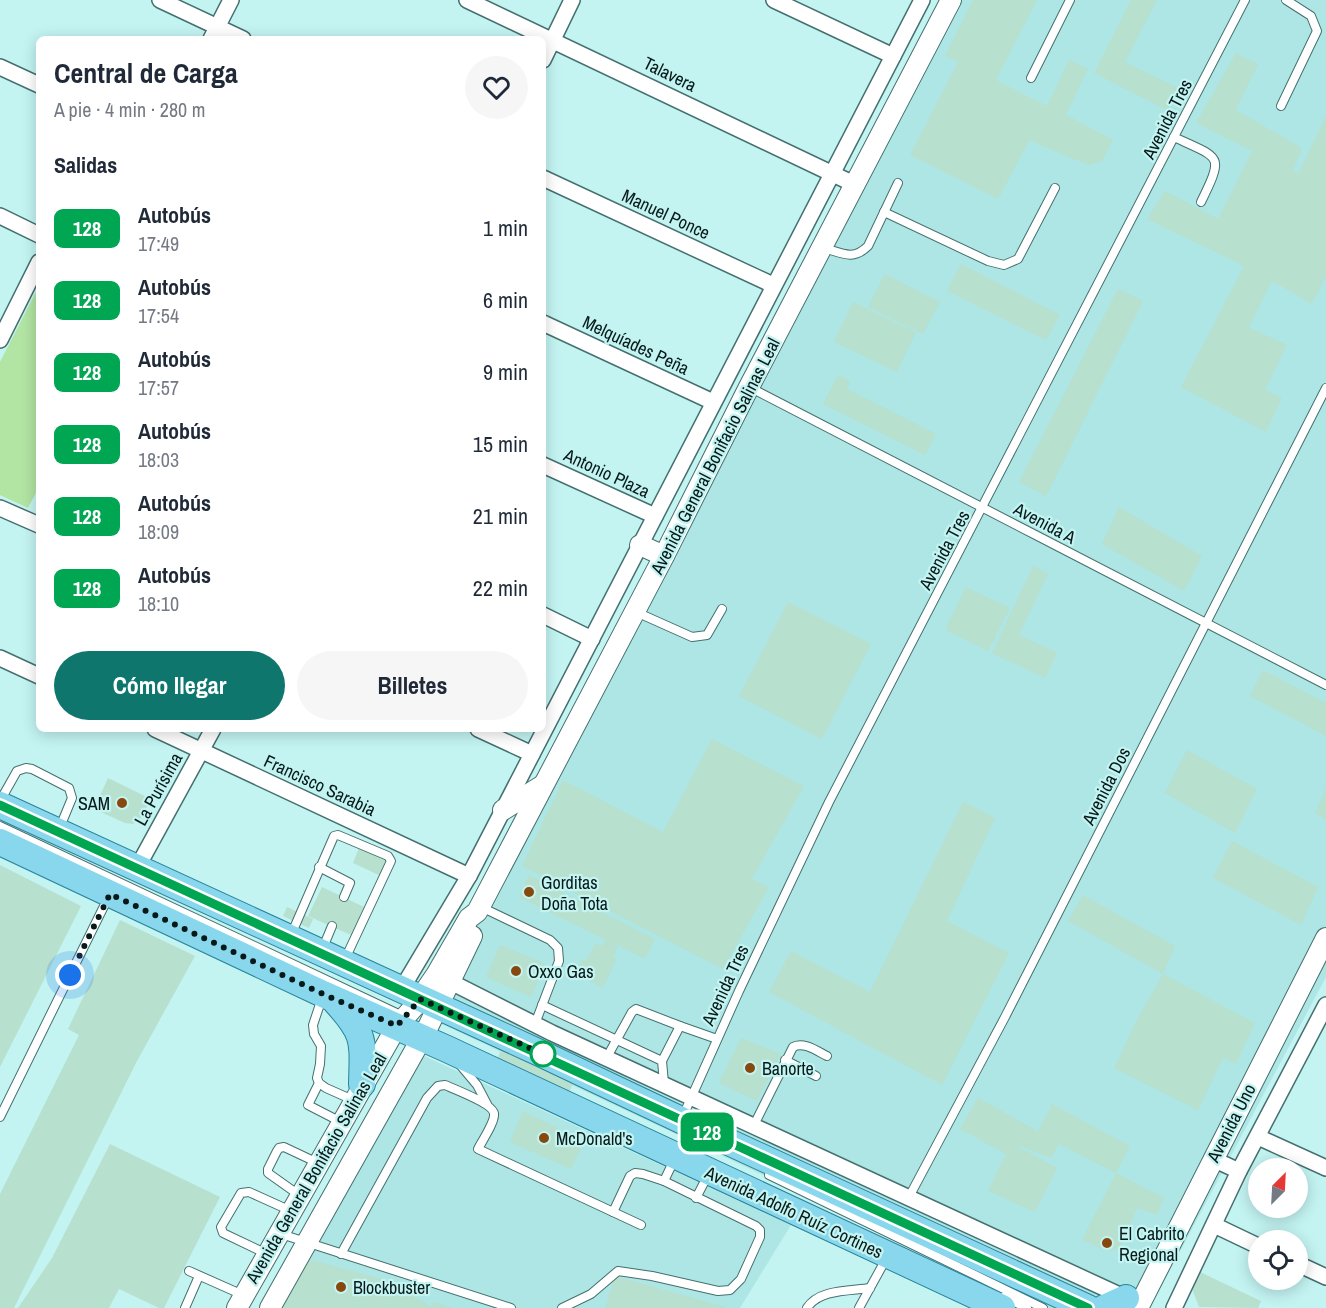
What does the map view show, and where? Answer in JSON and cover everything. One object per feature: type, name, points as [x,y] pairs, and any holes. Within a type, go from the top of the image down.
[{"type":"main road","name":"Avenida Adolfo Ruíz Cortines","points":[[0,803],[343,964],[422,1019],[676,1157],[888,1249],[1002,1308]]},
{"type":"main road","name":"Avenida Adolfo Ruíz Cortines","points":[[0,842],[327,996],[422,1019],[543,1037],[681,1120],[1088,1308]]},
{"type":"main road","points":[[327,996],[352,1020],[360,1032],[363,1048],[358,1092]]},
{"type":"street","points":[[160,0],[214,33],[231,0]]},
{"type":"street","name":"Talavera","points":[[467,0],[856,185]]},
{"type":"street","points":[[546,54],[572,0]]},
{"type":"street","points":[[774,0],[893,56]]},
{"type":"street","points":[[546,727],[922,0]]},
{"type":"street","name":"Avenida General Bonifacio Salinas Leal","points":[[270,1308],[444,979],[470,918],[479,909],[664,556],[749,387],[951,0]]},
{"type":"street","points":[[0,67],[36,84]]},
{"type":"street","name":"Manuel Ponce","points":[[546,179],[773,285]]},
{"type":"street","points":[[0,216],[36,234]]},
{"type":"street","points":[[0,340],[36,268]]},
{"type":"street","name":"Melquíades Peña","points":[[546,324],[713,402]]},
{"type":"street","name":"Antonio Plaza","points":[[546,466],[655,516]]},
{"type":"street","points":[[0,508],[36,519]]},
{"type":"street","points":[[640,545],[664,556]]},
{"type":"street","points":[[546,616],[592,639]]},
{"type":"street","points":[[0,658],[36,675]]},
{"type":"street","name":"Francisco Sarabia","points":[[161,732],[469,876]]},
{"type":"street","name":"La Purísima","points":[[137,868],[211,732]]},
{"type":"street","points":[[484,732],[532,754]]},
{"type":"street","points":[[422,1019],[469,876],[543,732]]},
{"type":"street","points":[[503,810],[543,785]]},
{"type":"street","name":"Avenida Uno","points":[[1131,1305],[1213,1159],[1326,938]]},
{"type":"street","points":[[444,979],[543,1037],[607,1058],[664,1083],[909,1197],[1131,1305]]},
{"type":"street","name":"Avenida Uno","points":[[1174,1308],[1239,1171],[1326,1005]]},
{"type":"street","name":"Avenida General Bonifacio Salinas Leal","points":[[241,1302],[358,1092],[422,1019]]},
{"type":"street","points":[[1258,1137],[1326,1168]]},
{"type":"street","points":[[1213,1159],[1239,1171]]},
{"type":"street","points":[[1214,1225],[1248,1241]]},
{"type":"street","points":[[1308,1269],[1326,1278]]},
{"type":"lane","points":[[1031,78],[1070,0]]},
{"type":"lane","name":"Avenida Tres","points":[[681,1120],[829,802],[1245,0]]},
{"type":"lane","points":[[1281,106],[1317,30],[1311,16],[1286,0]]},
{"type":"lane","points":[[1174,137],[1213,156],[1216,162],[1215,172],[1201,202]]},
{"type":"lane","points":[[823,247],[846,255],[861,253],[868,246],[898,183]]},
{"type":"lane","points":[[884,212],[988,261],[1004,265],[1018,259],[1055,188]]},
{"type":"lane","name":"Avenida A","points":[[749,387],[1326,685]]},
{"type":"lane","name":"Avenida Dos","points":[[909,1197],[1005,1017],[1326,388]]},
{"type":"lane","points":[[635,611],[692,638],[707,635],[722,609]]},
{"type":"lane","points":[[0,803],[17,771],[26,768],[69,788],[72,798],[58,831]]},
{"type":"lane","points":[[0,826],[422,1019],[477,1085],[494,1114],[478,1149],[641,1225]]},
{"type":"lane","points":[[289,938],[333,836],[338,835],[391,858],[343,964]]},
{"type":"lane","points":[[319,867],[350,883],[344,897]]},
{"type":"lane","points":[[0,1117],[110,894]]},
{"type":"lane","points":[[479,909],[550,940],[558,948],[559,961],[542,1005],[543,1037]]},
{"type":"lane","points":[[320,953],[332,926]]},
{"type":"lane","points":[[327,996],[313,1025],[314,1034],[321,1046],[317,1078],[319,1083],[326,1088],[358,1092]]},
{"type":"lane","points":[[542,1005],[662,1061]]},
{"type":"lane","points":[[607,1058],[632,1012],[636,1009],[717,1039]]},
{"type":"lane","points":[[664,1083],[662,1061],[680,1026]]},
{"type":"lane","points":[[754,1125],[785,1060],[797,1044],[802,1044],[827,1056]]},
{"type":"lane","points":[[785,1060],[816,1076]]},
{"type":"lane","points":[[319,1083],[308,1105],[341,1122]]},
{"type":"lane","points":[[341,1254],[433,1089],[445,1085],[487,1104]]},
{"type":"lane","points":[[295,1203],[268,1173],[277,1150],[284,1147],[318,1163]]},
{"type":"lane","points":[[664,1181],[676,1157]]},
{"type":"lane","points":[[696,1197],[709,1172]]},
{"type":"lane","points":[[562,1308],[591,1294],[618,1270],[718,1291],[730,1290],[741,1279],[758,1245],[760,1230],[664,1181],[643,1174],[635,1173],[630,1176],[613,1212]]},
{"type":"lane","points":[[766,1173],[1043,1308]]},
{"type":"lane","points":[[267,1254],[223,1233],[221,1227],[241,1192],[295,1203]]},
{"type":"lane","points":[[278,1233],[511,1308]]},
{"type":"lane","points":[[859,1308],[888,1249],[1027,1308]]},
{"type":"lane","points":[[189,1271],[241,1302]]},
{"type":"lane","points":[[185,1308],[199,1276]]},
{"type":"lane","points":[[807,1308],[812,1300],[829,1294],[870,1288]]},
{"type":"shaded area","points":[[962,0],[1326,0],[1326,977],[1150,1308],[1046,1308],[412,1010],[674,522]]},
{"type":"shaded area","points":[[420,1054],[791,1225],[740,1308],[282,1308]]},
{"type":"green space","points":[[36,292],[36,493],[28,508],[0,495],[0,362]]},
{"type":"building","points":[[973,0],[1037,0],[996,80],[1047,106],[1069,60],[1088,69],[1066,115],[1113,140],[1102,161],[1089,165],[1030,141],[1036,128],[998,199],[910,155],[958,62],[945,56]]},
{"type":"building","points":[[1131,0],[1157,0],[1125,62],[1178,88],[1167,110],[1094,73]]},
{"type":"building","points":[[1236,53],[1258,64],[1236,110],[1302,148],[1293,171],[1298,174],[1326,116],[1326,276],[1312,304],[1272,281],[1249,327],[1287,345],[1265,390],[1282,398],[1266,432],[1181,387],[1244,266],[1147,219],[1165,191],[1218,219],[1252,151],[1196,123]]},
{"type":"building","points":[[961,264],[1060,315],[1046,340],[947,291]]},
{"type":"building","points":[[885,274],[940,302],[923,334],[868,307]]},
{"type":"building","points":[[1118,289],[1143,301],[1046,496],[1019,482]]},
{"type":"building","points":[[853,302],[916,332],[897,372],[834,342]]},
{"type":"building","points":[[838,375],[850,381],[847,389],[936,434],[925,455],[823,404]]},
{"type":"building","points":[[1119,507],[1202,556],[1184,591],[1102,544]]},
{"type":"building","points":[[1033,566],[1048,574],[1019,635],[1057,653],[1045,678],[992,653]]},
{"type":"building","points":[[966,587],[1010,608],[988,651],[945,630]]},
{"type":"building","points":[[788,602],[871,644],[822,739],[739,696]]},
{"type":"building","points":[[1263,670],[1326,703],[1326,736],[1250,696]]},
{"type":"building","points":[[712,739],[804,786],[752,879],[769,887],[723,969],[522,866],[563,780],[663,832]]},
{"type":"building","points":[[1187,750],[1257,789],[1235,833],[1165,793]]},
{"type":"building","points":[[108,778],[151,799],[141,818],[133,824],[125,823],[94,809]]},
{"type":"building","points":[[1326,789],[1326,820],[1315,813]]},
{"type":"building","points":[[963,802],[995,818],[947,921],[1009,953],[942,1085],[769,992],[791,951],[870,992]]},
{"type":"building","points":[[1232,841],[1318,887],[1301,925],[1213,878]]},
{"type":"building","points":[[359,848],[390,862],[383,877],[353,863]]},
{"type":"building","points":[[0,865],[81,906],[0,1067]]},
{"type":"building","points":[[529,875],[655,939],[645,959],[609,941],[618,947],[613,957],[617,958],[603,988],[576,974],[582,959],[586,961],[596,943],[602,946],[606,940],[519,897]]},
{"type":"building","points":[[322,887],[364,907],[351,935],[308,916]]},
{"type":"building","points":[[1083,895],[1175,946],[1163,974],[1068,921]]},
{"type":"building","points":[[287,907],[313,919],[309,928],[283,916]]},
{"type":"building","points":[[120,920],[195,956],[137,1061],[14,1308],[0,1308],[0,1194],[79,1035],[68,1029]]},
{"type":"building","name":"Oxxo Gas","points":[[500,945],[546,964],[531,997],[486,977]]},
{"type":"building","points":[[1163,974],[1255,1023],[1236,1064],[1223,1058],[1198,1110],[1114,1068],[1138,1018]]},
{"type":"building","name":"Banorte","points":[[741,1038],[781,1054],[757,1101],[719,1083]]},
{"type":"building","points":[[504,1043],[576,1076],[568,1095],[496,1062]]},
{"type":"building","points":[[978,1098],[1038,1131],[1052,1104],[1130,1146],[1116,1173],[1059,1144],[1051,1158],[1012,1143],[1057,1168],[1035,1212],[988,1191],[1006,1154],[960,1129]]},
{"type":"building","points":[[523,1111],[584,1141],[571,1169],[510,1142]]},
{"type":"building","points":[[110,1144],[220,1197],[164,1308],[159,1308],[119,1289],[109,1308],[18,1308],[52,1258]]},
{"type":"building","points":[[1116,1173],[1164,1198],[1157,1215],[1137,1208],[1120,1249],[1107,1251],[1082,1240]]},
{"type":"building","points":[[308,1259],[393,1282],[388,1296],[404,1294],[417,1298],[432,1307],[434,1302],[453,1308],[283,1308]]},
{"type":"building","points":[[1200,1272],[1261,1301],[1258,1308],[1199,1307],[1191,1286]]},
{"type":"building","points":[[615,1276],[725,1307],[725,1308],[605,1308]]},
{"type":"bus line","name":"128","points":[[0,805],[1088,1308]]},
{"type":"place","name":"SAM","points":[[122,803]]},
{"type":"place","name":"Gorditas Doña Tota","points":[[529,892]]},
{"type":"place","name":"Oxxo Gas","points":[[516,971]]},
{"type":"place","name":"Banorte","points":[[750,1068]]},
{"type":"place","name":"McDonald's","points":[[544,1138]]},
{"type":"place","name":"El Cabrito Regional","points":[[1107,1243]]},
{"type":"place","name":"Blockbuster","points":[[341,1287]]},
{"type":"route","points":[[70,975],[110,894],[323,994],[397,1026],[420,999],[543,1054]]}]
